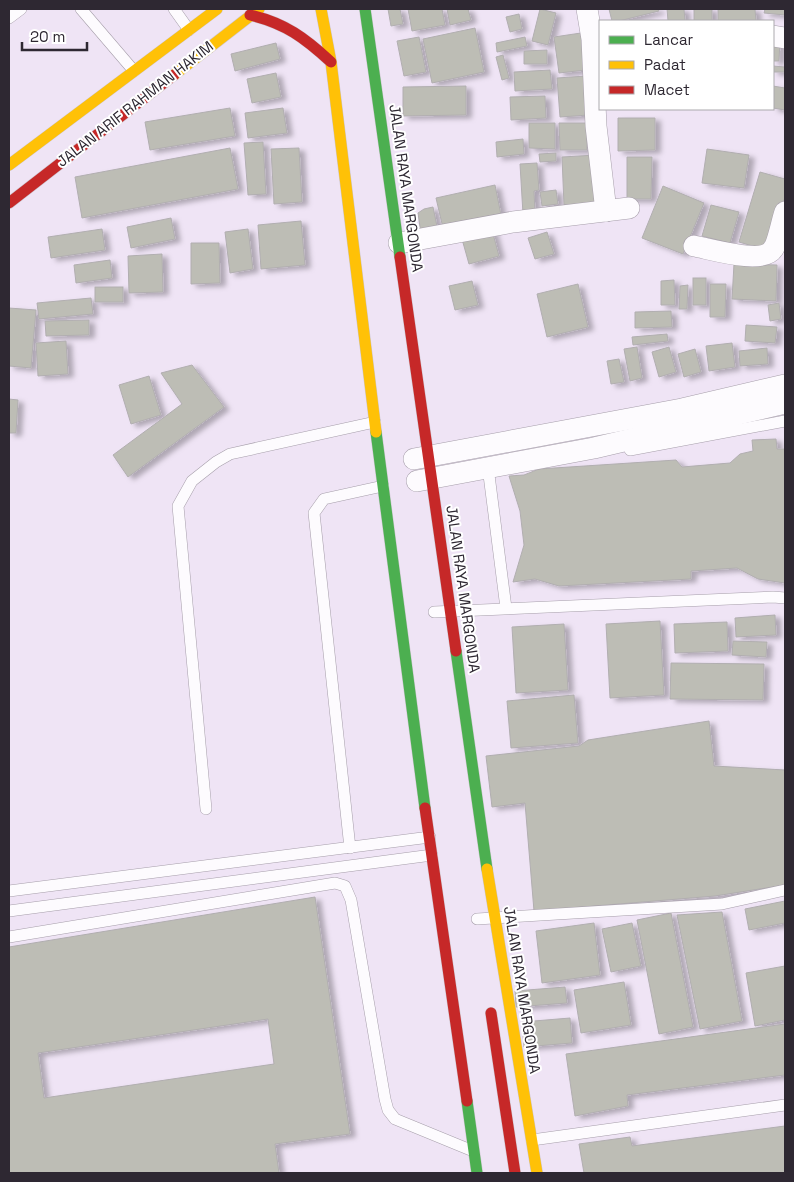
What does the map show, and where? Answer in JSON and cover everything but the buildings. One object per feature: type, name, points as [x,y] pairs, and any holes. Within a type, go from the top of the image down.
[{"type":"main road","points":[[199,23],[207,9]]},
{"type":"main road","name":"JALAN ARIF RAHMAN HAKIM","points":[[9,165],[217,9]]},
{"type":"main road","points":[[321,9],[331,62],[383,486],[477,1173]]},
{"type":"main road","name":"JALAN RAYA MARGONDA","points":[[365,9],[399,243],[419,455],[450,611],[463,727],[478,831],[537,1173]]},
{"type":"main road","name":"JALAN ARIF RAHMAN HAKIM","points":[[10,203],[254,12]]},
{"type":"main road","points":[[254,12],[286,25],[304,36],[331,62]]},
{"type":"main road","points":[[490,1006],[515,1173]]},
{"type":"street","points":[[587,9],[596,53],[596,126],[606,211]]},
{"type":"street","points":[[399,243],[513,222],[629,208]]},
{"type":"street","points":[[694,246],[748,256],[764,256],[773,250],[785,212]]},
{"type":"street","points":[[419,455],[682,409],[785,385]]},
{"type":"street","points":[[424,485],[594,448],[785,403]]},
{"type":"lane","points":[[9,18],[21,9]]},
{"type":"lane","points":[[81,9],[134,71]]},
{"type":"lane","points":[[174,9],[189,30]]},
{"type":"lane","points":[[206,809],[178,506],[192,481],[216,462],[230,454],[375,422]]},
{"type":"lane","points":[[424,485],[785,422]]},
{"type":"lane","points":[[489,475],[506,608]]},
{"type":"lane","points":[[350,848],[314,513],[324,500],[383,486]]},
{"type":"lane","points":[[434,612],[785,598]]},
{"type":"lane","points":[[9,891],[430,837]]},
{"type":"lane","points":[[9,911],[432,855]]},
{"type":"lane","points":[[9,937],[336,882],[345,886],[351,900],[388,1110],[395,1119],[473,1151]]},
{"type":"lane","points":[[477,919],[722,904],[785,890]]},
{"type":"lane","points":[[511,1142],[785,1105]]},
{"type":"traffic: fast","points":[[365,9],[400,257]]},
{"type":"traffic: fast","points":[[376,432],[425,808]]},
{"type":"traffic: fast","points":[[456,651],[487,869]]},
{"type":"traffic: fast","points":[[467,1101],[477,1173]]},
{"type":"traffic: slow","points":[[9,165],[217,9]]},
{"type":"traffic: slow","points":[[174,75],[259,9]]},
{"type":"traffic: slow","points":[[321,9],[331,62],[376,432]]},
{"type":"traffic: slow","points":[[487,869],[537,1173]]},
{"type":"traffic: jam","points":[[250,15],[274,22],[294,32],[331,62]]},
{"type":"traffic: jam","points":[[9,203],[174,75]]},
{"type":"traffic: jam","points":[[400,257],[456,651]]},
{"type":"traffic: jam","points":[[425,808],[467,1101]]},
{"type":"traffic: jam","points":[[491,1013],[515,1173]]}]
